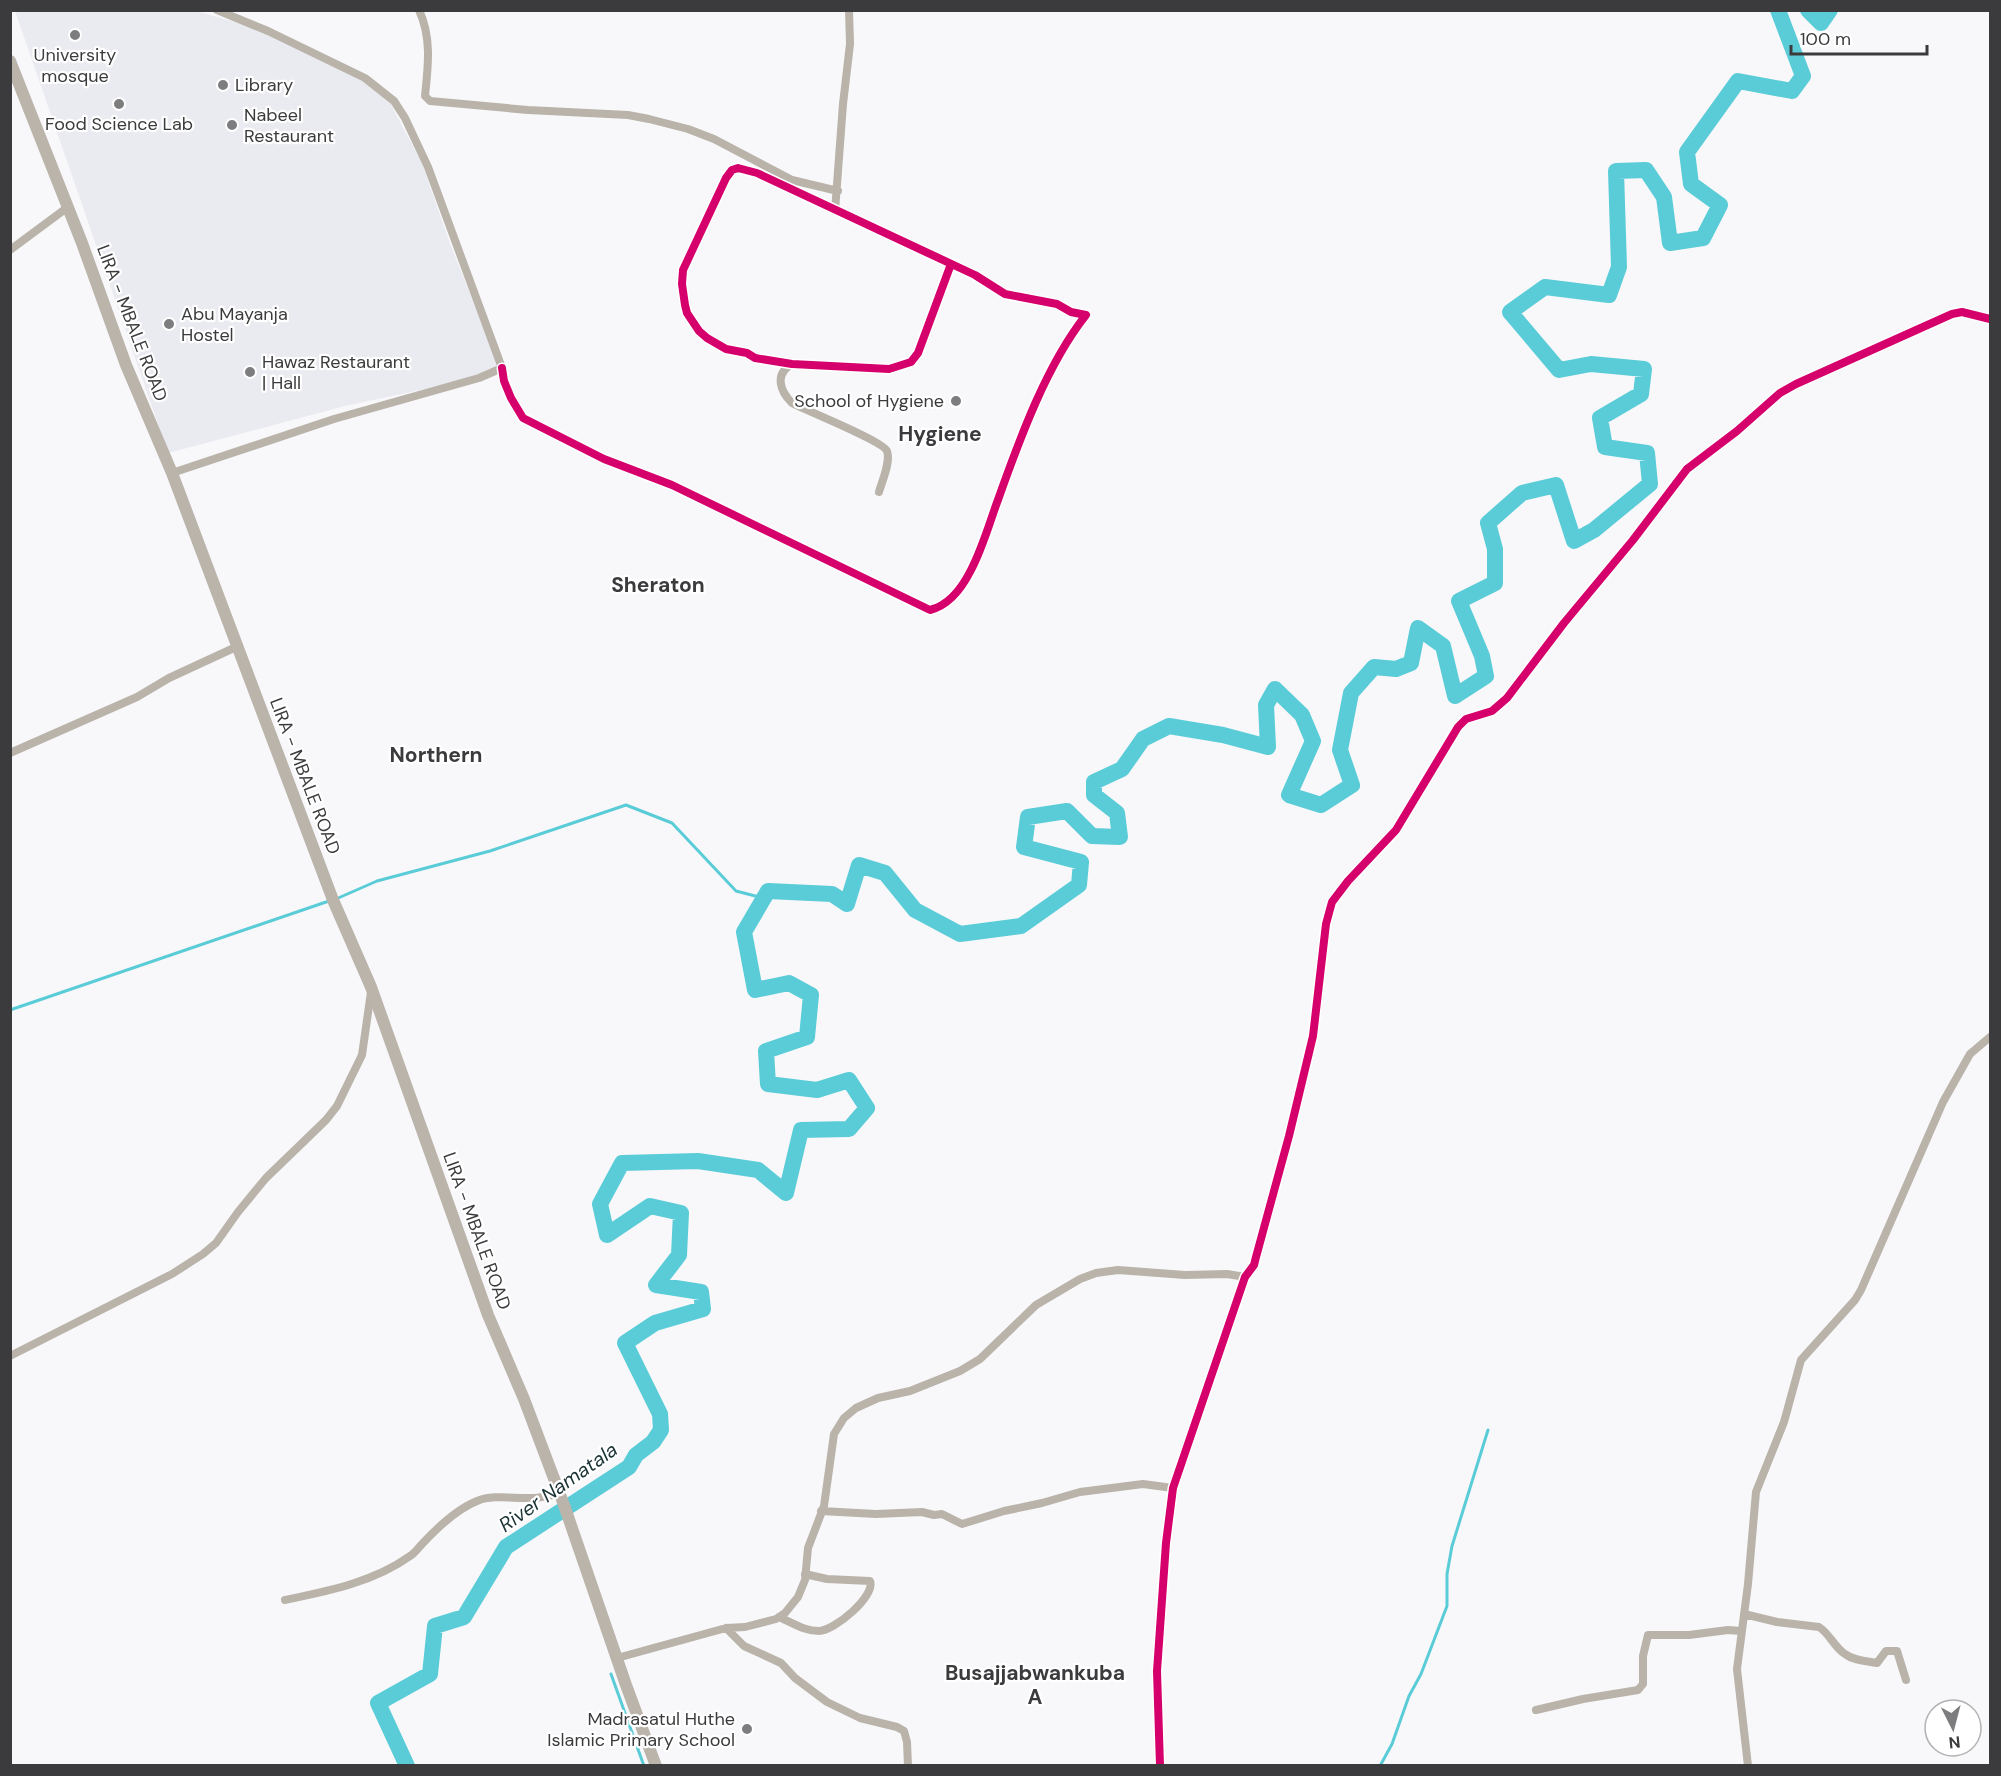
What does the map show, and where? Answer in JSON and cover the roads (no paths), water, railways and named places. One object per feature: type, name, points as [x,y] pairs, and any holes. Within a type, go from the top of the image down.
[{"type":"main road","name":"LIRA - MBALE ROAD","points":[[10,61],[68,207],[126,365],[172,473],[333,900],[371,987],[488,1315],[524,1399],[617,1658]]},
{"type":"main road","points":[[617,1658],[656,1766]]},
{"type":"street","points":[[217,10],[268,31],[365,78],[394,101],[405,118],[428,167],[502,368],[504,381],[523,418],[604,459],[672,485],[930,610],[939,608],[950,600],[972,569],[1040,394],[1072,333],[1086,315],[1071,312],[1057,304],[1005,294],[975,275],[745,169],[732,170],[726,178],[683,270],[683,290],[687,313],[694,326],[707,338],[726,349],[747,353],[755,358],[792,364],[889,369],[911,362],[918,353],[951,264]]},
{"type":"street","points":[[419,10],[424,20],[428,44],[429,63],[425,96],[430,101],[528,110],[628,115],[650,119],[706,136],[800,183],[838,191]]},
{"type":"street","points":[[835,211],[850,44],[849,10]]},
{"type":"street","points":[[10,250],[68,207]]},
{"type":"street","points":[[1160,1766],[1157,1661],[1165,1553],[1173,1488],[1245,1277],[1254,1265],[1313,1036],[1326,924],[1332,902],[1348,881],[1396,830],[1458,727],[1466,719],[1499,707],[1687,469],[1737,431],[1780,393],[1796,384],[1952,314],[1962,312],[1990,319]]},
{"type":"street","points":[[792,364],[781,373],[780,380],[785,395],[792,404],[866,436],[887,451],[888,458],[879,492]]},
{"type":"street","points":[[172,473],[334,419],[479,378],[502,368]]},
{"type":"street","points":[[10,753],[137,697],[236,647]]},
{"type":"street","points":[[10,1356],[172,1274],[216,1243],[266,1178],[318,1128],[337,1106],[362,1055],[371,987]]},
{"type":"street","points":[[1748,1766],[1737,1669],[1756,1492],[1784,1422],[1801,1360],[1862,1290],[1943,1102],[1970,1054],[1990,1037]]},
{"type":"street","points":[[617,1658],[726,1628],[762,1623],[779,1617],[792,1606],[802,1589],[808,1548],[824,1506],[834,1434],[838,1425],[850,1413],[865,1403],[910,1390],[960,1371],[980,1359],[1036,1305],[1080,1279],[1118,1270],[1185,1275],[1227,1274],[1245,1277]]},
{"type":"street","points":[[821,1511],[876,1514],[922,1512],[942,1514],[962,1524],[1004,1510],[1042,1503],[1080,1492],[1143,1484],[1173,1488]]},
{"type":"street","points":[[285,1600],[328,1591],[392,1568],[413,1555],[436,1530],[460,1510],[479,1500],[499,1498],[561,1500]]},
{"type":"street","points":[[779,1617],[806,1630],[827,1629],[843,1620],[868,1596],[872,1588],[870,1581],[827,1579],[805,1574]]},
{"type":"street","points":[[1744,1614],[1777,1622],[1819,1627],[1846,1655],[1854,1659],[1877,1663],[1886,1651],[1897,1651],[1906,1680]]},
{"type":"street","points":[[726,1628],[744,1646],[781,1664],[795,1678],[827,1702],[860,1718],[897,1727],[904,1731],[908,1766]]},
{"type":"street","points":[[1536,1710],[1638,1690],[1643,1684],[1643,1656],[1648,1635],[1741,1631]]},
{"type":"waterway","name":"River Namatala","points":[[407,1766],[378,1703],[430,1674],[435,1626],[464,1617],[506,1547],[629,1467],[636,1455],[653,1442],[661,1430],[660,1414],[625,1343],[655,1323],[703,1309],[701,1292],[656,1285],[679,1255],[681,1213],[650,1206],[607,1235],[600,1204],[622,1163],[698,1161],[758,1170],[786,1193],[801,1130],[849,1129],[867,1108],[849,1080],[817,1090],[768,1084],[766,1051],[807,1037],[811,995],[789,983],[755,990],[744,932],[768,891],[832,894],[847,904],[859,865],[885,873],[915,910],[960,934],[1021,926],[1079,885],[1081,862],[1024,847],[1028,817],[1067,811],[1092,836],[1120,837],[1117,813],[1094,795],[1094,782],[1122,769],[1143,739],[1169,726],[1223,735],[1268,747],[1266,705],[1275,689],[1302,715],[1313,741],[1289,795],[1321,805],[1352,785],[1340,750],[1351,693],[1374,667],[1396,669],[1411,663],[1418,628],[1443,646],[1455,696],[1486,676],[1482,656],[1459,601],[1495,583],[1495,549],[1488,523],[1522,493],[1556,485],[1574,541],[1594,530],[1650,484],[1647,453],[1605,447],[1600,418],[1641,394],[1644,369],[1591,364],[1559,370],[1510,312],[1545,287],[1609,295],[1619,267],[1616,171],[1646,170],[1664,197],[1670,243],[1703,238],[1720,205],[1691,184],[1687,152],[1738,81],[1792,91],[1803,76],[1778,10]]},
{"type":"waterway","name":"River Namatala","points":[[1808,10],[1821,23],[1830,10]]},
{"type":"waterway","points":[[336,899],[377,881],[490,851],[626,805],[672,823],[736,891],[763,898]]},
{"type":"waterway","points":[[10,1010],[329,901]]},
{"type":"waterway","points":[[1380,1766],[1392,1744],[1409,1696],[1421,1674],[1447,1606],[1447,1574],[1452,1546],[1488,1430]]},
{"type":"waterway","points":[[611,1674],[644,1766]]},
{"type":"place","name":"University mosque","points":[[75,35]]},
{"type":"place","name":"Library","points":[[223,85]]},
{"type":"place","name":"Food Science Lab","points":[[119,104]]},
{"type":"place","name":"Nabeel Restaurant","points":[[232,125]]},
{"type":"place","name":"Abu Mayanja Hostel","points":[[169,324]]},
{"type":"place","name":"Hawaz Restaurant | Hall","points":[[250,372]]},
{"type":"place","name":"School of Hygiene","points":[[956,401]]},
{"type":"place","name":"Madrasatul Huthe Islamic Primary School","points":[[747,1729]]},
{"type":"district","name":"Hygiene","points":[[940,434]]},
{"type":"district","name":"Sheraton","points":[[658,585]]},
{"type":"district","name":"Northern","points":[[436,755]]},
{"type":"district","name":"Busajjabwankuba A","points":[[1035,1685]]}]
